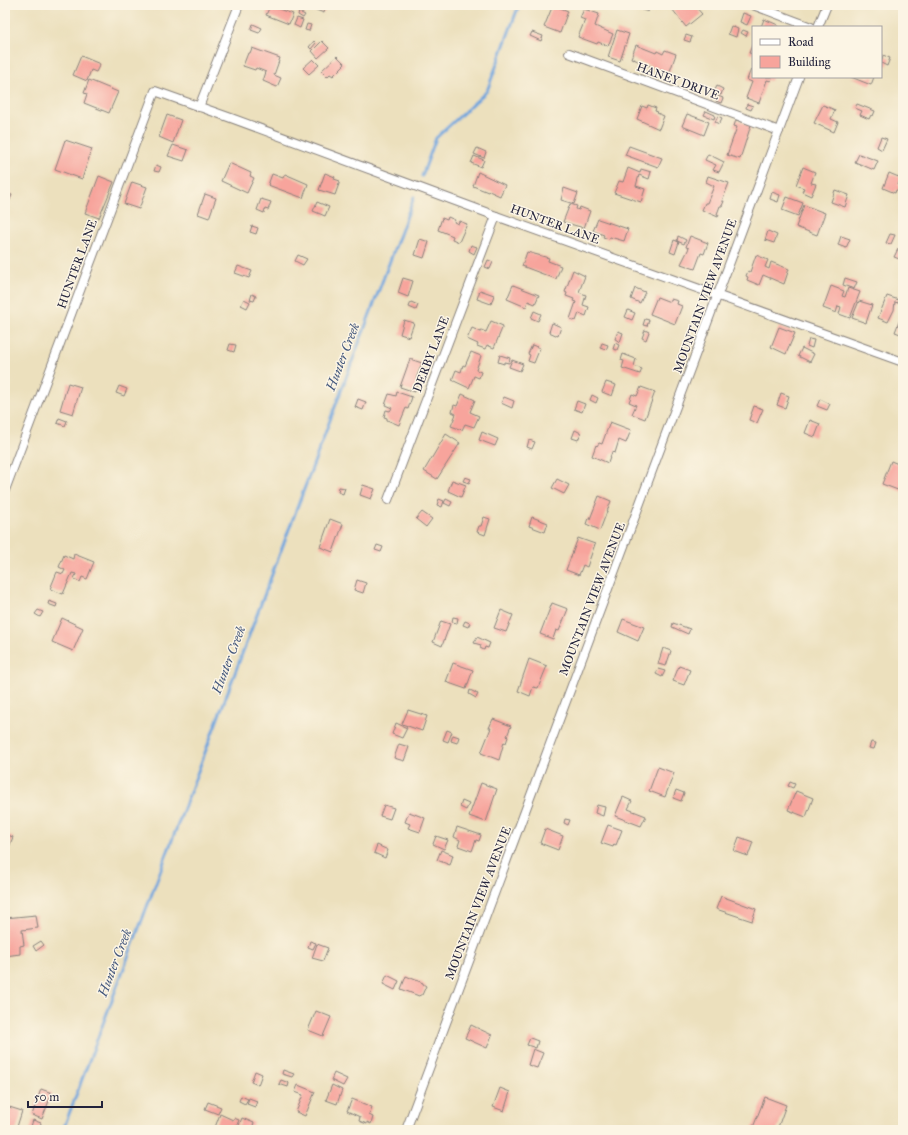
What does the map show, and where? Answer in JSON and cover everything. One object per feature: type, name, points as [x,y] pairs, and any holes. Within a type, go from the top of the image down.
[{"type":"street","points":[[200,107],[239,5]]},
{"type":"street","points":[[753,5],[808,26]]},
{"type":"street","points":[[818,26],[827,5]]},
{"type":"street","name":"HANEY DRIVE","points":[[569,53],[779,131]]},
{"type":"street","name":"MOUNTAIN VIEW AVENUE","points":[[406,1130],[799,78]]},
{"type":"street","name":"HUNTER LANE","points":[[5,490],[155,91],[496,216],[903,362]]},
{"type":"street","name":"DERBY LANE","points":[[388,500],[496,216]]},
{"type":"building","points":[[318,5],[325,8],[324,13],[316,10]]},
{"type":"building","points":[[553,5],[568,11],[560,33],[544,27]]},
{"type":"building","points":[[629,5],[650,5],[648,12]]},
{"type":"building","points":[[669,5],[694,5],[702,14],[686,27]]},
{"type":"building","points":[[270,6],[293,14],[289,24],[266,15]]},
{"type":"building","points":[[584,9],[599,14],[595,26],[613,34],[608,46],[598,42],[597,44],[578,37],[585,20],[580,18]]},
{"type":"building","points":[[299,12],[305,15],[303,18],[298,15]]},
{"type":"building","points":[[743,13],[751,16],[747,25],[740,22]]},
{"type":"building","points":[[297,18],[303,20],[300,28],[294,25]]},
{"type":"building","points":[[764,19],[778,25],[778,26],[761,26]]},
{"type":"building","points":[[253,24],[262,28],[259,33],[251,30]]},
{"type":"building","points":[[307,24],[311,25],[309,31],[305,30]]},
{"type":"building","points":[[731,26],[738,29],[736,37],[728,34]]},
{"type":"building","points":[[617,30],[629,34],[620,61],[608,57]]},
{"type":"building","points":[[743,30],[748,32],[746,36],[741,33]]},
{"type":"building","points":[[532,32],[543,36],[541,41],[530,36]]},
{"type":"building","points":[[686,35],[692,37],[690,42],[684,40]]},
{"type":"building","points":[[314,41],[316,43],[311,49],[309,47]]},
{"type":"building","points":[[322,41],[329,48],[318,58],[312,51]]},
{"type":"building","points":[[636,45],[656,53],[657,51],[663,54],[665,50],[676,54],[669,74],[631,58]]},
{"type":"building","points":[[752,46],[752,54],[749,53]]},
{"type":"building","points":[[252,48],[280,58],[274,75],[281,78],[277,87],[263,81],[266,72],[256,68],[255,70],[243,66],[248,53],[250,53]]},
{"type":"building","points":[[883,55],[890,58],[887,66],[882,64]]},
{"type":"building","points":[[81,56],[100,64],[96,72],[91,70],[87,81],[73,75]]},
{"type":"building","points":[[337,56],[345,64],[333,76],[330,74],[327,77],[321,71]]},
{"type":"building","points":[[313,59],[319,65],[309,74],[303,68]]},
{"type":"building","points":[[751,69],[752,78],[772,78],[771,81],[767,80],[759,103],[746,98],[752,82],[747,80]]},
{"type":"building","points":[[854,78],[874,78],[871,85]]},
{"type":"building","points":[[89,80],[118,92],[109,113],[84,103],[87,94],[84,93]]},
{"type":"building","points":[[717,86],[723,89],[721,95],[714,92]]},
{"type":"building","points":[[718,96],[723,98],[721,103],[716,101]]},
{"type":"building","points":[[747,104],[753,106],[751,110],[746,108]]},
{"type":"building","points":[[857,104],[875,111],[873,116],[871,115],[869,119],[860,115],[862,111],[855,108]]},
{"type":"building","points":[[648,105],[656,108],[655,111],[658,112],[657,113],[664,116],[659,129],[637,119],[642,106],[647,108]]},
{"type":"building","points":[[823,105],[835,110],[831,119],[838,122],[834,132],[814,123]]},
{"type":"building","points":[[706,111],[715,115],[714,119],[704,115]]},
{"type":"building","points":[[687,114],[709,122],[704,135],[682,126]]},
{"type":"building","points":[[167,115],[181,120],[173,143],[159,137]]},
{"type":"building","points":[[718,116],[722,118],[719,124],[715,122]]},
{"type":"building","points":[[736,120],[751,125],[740,159],[727,155],[737,127],[734,126]]},
{"type":"building","points":[[881,137],[887,139],[882,150],[877,147]]},
{"type":"building","points":[[65,140],[92,149],[82,179],[55,169]]},
{"type":"building","points":[[173,145],[188,150],[184,161],[168,156]]},
{"type":"building","points":[[629,146],[662,158],[658,167],[625,155]]},
{"type":"building","points":[[477,148],[486,152],[484,158],[474,154]]},
{"type":"building","points":[[708,154],[724,162],[719,172],[713,170],[716,165],[705,160]]},
{"type":"building","points":[[859,154],[878,161],[874,170],[855,162]]},
{"type":"building","points":[[474,156],[484,160],[481,167],[471,163]]},
{"type":"building","points":[[229,163],[251,173],[250,176],[254,178],[247,193],[221,181]]},
{"type":"building","points":[[156,165],[161,167],[159,172],[154,171]]},
{"type":"building","points":[[803,167],[815,172],[811,183],[816,184],[811,196],[802,192],[804,188],[796,185]]},
{"type":"building","points":[[628,168],[640,173],[641,169],[651,172],[649,179],[639,175],[636,186],[645,189],[641,202],[614,193],[619,181],[623,182]]},
{"type":"building","points":[[478,172],[505,185],[500,196],[473,186]]},
{"type":"building","points":[[325,173],[340,181],[335,195],[319,190]]},
{"type":"building","points":[[889,173],[901,178],[898,185],[902,186],[900,191],[896,190],[895,193],[883,188]]},
{"type":"building","points":[[272,174],[283,178],[285,174],[308,184],[303,198],[268,185]]},
{"type":"building","points":[[99,176],[114,182],[99,218],[85,213]]},
{"type":"building","points":[[708,176],[729,183],[722,201],[724,201],[717,214],[719,215],[718,217],[702,210],[705,203],[707,203],[714,186],[706,182]]},
{"type":"building","points":[[132,182],[147,187],[139,209],[124,204]]},
{"type":"building","points":[[564,188],[578,193],[574,204],[561,200]]},
{"type":"building","points":[[835,190],[849,195],[845,207],[831,202]]},
{"type":"building","points":[[772,192],[780,195],[778,202],[770,199]]},
{"type":"building","points":[[5,193],[12,195],[9,202],[5,200]]},
{"type":"building","points":[[205,194],[216,198],[209,218],[198,214]]},
{"type":"building","points":[[787,197],[803,203],[798,216],[782,210]]},
{"type":"building","points":[[261,199],[271,202],[268,210],[265,209],[264,213],[257,210]]},
{"type":"building","points":[[317,202],[329,207],[325,216],[313,211]]},
{"type":"building","points":[[570,204],[577,206],[576,209],[579,210],[580,207],[590,211],[584,228],[563,222]]},
{"type":"building","points":[[804,205],[825,213],[817,235],[796,227]]},
{"type":"building","points":[[448,217],[455,220],[454,222],[458,224],[459,221],[467,224],[459,242],[452,239],[453,236],[438,230],[442,218],[447,220]]},
{"type":"building","points":[[598,219],[628,229],[624,241],[610,237],[609,239],[603,237],[604,235],[593,231]]},
{"type":"building","points":[[252,226],[258,228],[256,234],[250,232]]},
{"type":"building","points":[[768,231],[777,235],[774,243],[765,240]]},
{"type":"building","points":[[890,234],[895,235],[891,244],[886,243]]},
{"type":"building","points":[[678,236],[686,240],[684,244],[677,241]]},
{"type":"building","points":[[690,236],[708,243],[704,254],[701,253],[695,269],[681,264],[689,248],[686,247]]},
{"type":"building","points":[[841,236],[850,239],[846,248],[838,245]]},
{"type":"building","points":[[420,239],[429,242],[424,258],[415,255]]},
{"type":"building","points":[[674,240],[679,242],[675,254],[670,252]]},
{"type":"building","points":[[471,245],[477,247],[474,254],[469,251]]},
{"type":"building","points":[[898,249],[903,251],[902,260],[894,257]]},
{"type":"building","points":[[527,252],[549,258],[548,261],[561,266],[556,279],[522,266]]},
{"type":"building","points":[[298,255],[307,259],[303,265],[295,261]]},
{"type":"building","points":[[756,255],[768,260],[765,267],[769,269],[771,262],[789,269],[784,284],[763,275],[759,285],[747,280],[748,277],[746,276],[748,271],[750,272]]},
{"type":"building","points":[[488,260],[493,262],[490,269],[485,267]]},
{"type":"building","points":[[238,266],[252,271],[249,278],[235,273]]},
{"type":"building","points":[[573,270],[585,276],[579,292],[586,295],[583,305],[589,307],[586,316],[579,313],[576,321],[570,319],[576,302],[573,301],[574,299],[566,296],[567,293],[565,292]]},
{"type":"building","points":[[403,278],[413,281],[408,297],[398,293]]},
{"type":"building","points":[[845,278],[857,282],[854,289],[843,285]]},
{"type":"building","points":[[513,285],[539,295],[535,304],[528,301],[526,307],[507,299]]},
{"type":"building","points":[[831,286],[844,291],[842,296],[845,297],[848,288],[860,292],[850,318],[839,314],[841,307],[838,306],[836,313],[823,308]]},
{"type":"building","points":[[635,288],[645,292],[640,303],[631,299]]},
{"type":"building","points":[[480,290],[494,295],[491,304],[477,299]]},
{"type":"building","points":[[252,294],[256,296],[254,301],[250,300]]},
{"type":"building","points":[[887,296],[899,300],[898,303],[895,302],[894,310],[888,322],[878,318]]},
{"type":"building","points":[[657,297],[670,302],[671,299],[678,301],[677,304],[682,306],[675,324],[650,314]]},
{"type":"building","points":[[244,299],[250,302],[247,308],[241,305]]},
{"type":"building","points":[[859,301],[872,305],[866,323],[852,318]]},
{"type":"building","points":[[411,302],[418,305],[416,310],[409,307]]},
{"type":"building","points":[[628,310],[635,313],[632,320],[625,317]]},
{"type":"building","points":[[534,311],[541,314],[538,321],[531,318]]},
{"type":"building","points":[[903,314],[903,335],[895,332]]},
{"type":"building","points":[[645,319],[649,320],[647,326],[643,325]]},
{"type":"building","points":[[404,320],[414,323],[409,337],[400,334]]},
{"type":"building","points":[[491,321],[503,326],[494,348],[487,345],[485,349],[477,346],[478,344],[467,339],[472,328],[481,332],[481,330],[486,332]]},
{"type":"building","points":[[552,323],[561,327],[558,336],[549,332]]},
{"type":"building","points":[[779,327],[795,333],[786,354],[771,347]]},
{"type":"building","points":[[645,330],[649,332],[646,340],[642,338]]},
{"type":"building","points":[[618,331],[623,333],[620,342],[615,339]]},
{"type":"building","points":[[809,339],[814,340],[812,348],[807,346]]},
{"type":"building","points":[[602,343],[608,345],[606,350],[600,348]]},
{"type":"building","points":[[615,343],[619,345],[617,350],[613,349]]},
{"type":"building","points":[[230,344],[236,345],[234,352],[228,350]]},
{"type":"building","points":[[532,345],[540,348],[534,363],[528,361],[530,355],[528,354]]},
{"type":"building","points":[[802,348],[814,354],[810,362],[798,356]]},
{"type":"building","points":[[471,352],[481,356],[476,370],[481,372],[479,378],[474,376],[469,388],[452,380],[456,370],[461,372],[463,365],[465,366]]},
{"type":"building","points":[[623,354],[636,359],[634,366],[642,369],[640,374],[622,368],[624,361],[621,360]]},
{"type":"building","points":[[500,355],[510,358],[509,363],[504,362],[504,364],[498,362]]},
{"type":"building","points":[[410,359],[422,363],[416,379],[419,380],[415,392],[400,387]]},
{"type":"building","points":[[512,360],[523,364],[520,371],[509,367]]},
{"type":"building","points":[[606,382],[616,385],[612,396],[602,392]]},
{"type":"building","points":[[68,383],[81,387],[73,414],[60,410]]},
{"type":"building","points":[[119,386],[127,389],[124,396],[116,393]]},
{"type":"building","points":[[641,387],[655,392],[645,419],[632,414],[636,405],[629,402],[632,394],[637,396]]},
{"type":"building","points":[[397,392],[412,397],[408,409],[406,408],[399,425],[387,420],[387,418],[384,417],[386,410],[390,411],[392,408],[385,405],[389,394],[396,396]]},
{"type":"building","points":[[781,393],[789,396],[785,408],[777,405]]},
{"type":"building","points":[[462,394],[475,400],[470,412],[479,416],[474,427],[465,424],[462,430],[451,426],[456,414],[452,412],[454,405],[457,406]]},
{"type":"building","points":[[592,395],[598,398],[596,403],[590,400]]},
{"type":"building","points":[[504,397],[514,401],[512,408],[501,403]]},
{"type":"building","points":[[358,399],[366,402],[363,410],[355,407]]},
{"type":"building","points":[[820,399],[830,404],[827,410],[817,406]]},
{"type":"building","points":[[577,401],[585,404],[582,412],[574,409]]},
{"type":"building","points":[[754,406],[763,409],[757,423],[749,420]]},
{"type":"building","points":[[59,418],[67,421],[65,426],[57,423]]},
{"type":"building","points":[[810,420],[820,424],[815,437],[805,433]]},
{"type":"building","points":[[610,422],[631,430],[626,443],[619,440],[615,453],[612,452],[608,463],[592,456],[596,445],[597,446],[599,443],[602,444]]},
{"type":"building","points":[[575,430],[581,433],[578,440],[572,438]]},
{"type":"building","points":[[482,432],[498,439],[495,446],[479,440]]},
{"type":"building","points":[[446,434],[460,443],[437,479],[424,471]]},
{"type":"building","points":[[529,440],[535,442],[532,449],[527,447]]},
{"type":"building","points":[[891,461],[903,466],[903,492],[882,484]]},
{"type":"building","points":[[465,477],[471,479],[469,483],[463,481]]},
{"type":"building","points":[[557,479],[569,485],[564,494],[552,488]]},
{"type":"building","points":[[452,480],[466,485],[461,497],[448,491]]},
{"type":"building","points":[[363,485],[375,489],[371,499],[360,495]]},
{"type":"building","points":[[339,487],[345,488],[343,494],[338,492]]},
{"type":"building","points":[[599,496],[611,501],[600,530],[586,524],[588,518],[590,519]]},
{"type":"building","points":[[439,499],[444,501],[442,507],[437,505]]},
{"type":"building","points":[[446,499],[452,502],[450,506],[444,503]]},
{"type":"building","points":[[422,512],[432,519],[426,527],[416,519]]},
{"type":"building","points":[[484,517],[490,519],[485,535],[477,532]]},
{"type":"building","points":[[532,517],[548,523],[545,532],[529,526]]},
{"type":"building","points":[[330,519],[343,524],[333,552],[320,547]]},
{"type":"building","points":[[578,538],[595,544],[587,567],[583,565],[579,575],[566,570]]},
{"type":"building","points":[[377,545],[383,547],[381,552],[375,550]]},
{"type":"building","points":[[74,554],[94,562],[87,579],[82,577],[80,582],[74,579],[76,574],[72,573],[63,594],[50,589],[57,572],[63,574],[65,570],[59,567],[64,555],[73,559]]},
{"type":"building","points":[[357,580],[366,583],[363,593],[354,590]]},
{"type":"building","points":[[49,601],[57,604],[56,607],[48,604]]},
{"type":"building","points":[[552,603],[568,609],[559,631],[556,630],[553,639],[540,634]]},
{"type":"building","points":[[38,610],[43,612],[40,617],[35,614]]},
{"type":"building","points":[[501,610],[513,615],[506,632],[494,628]]},
{"type":"building","points":[[453,617],[458,618],[457,623],[452,622]]},
{"type":"building","points":[[62,618],[83,628],[73,651],[52,642]]},
{"type":"building","points":[[623,619],[644,627],[638,641],[618,632]]},
{"type":"building","points":[[441,621],[450,624],[442,646],[433,642]]},
{"type":"building","points":[[465,621],[470,623],[468,627],[463,625]]},
{"type":"building","points":[[673,623],[690,629],[688,634],[672,627]]},
{"type":"building","points":[[477,637],[490,643],[488,648],[485,647],[484,650],[480,648],[481,645],[474,643]]},
{"type":"building","points":[[663,648],[671,651],[666,666],[658,664]]},
{"type":"building","points":[[529,659],[547,666],[538,688],[533,687],[530,696],[518,691]]},
{"type":"building","points":[[453,663],[473,670],[466,689],[446,682]]},
{"type":"building","points":[[679,666],[690,670],[684,685],[673,681]]},
{"type":"building","points":[[658,669],[665,671],[662,677],[656,674]]},
{"type":"building","points":[[470,690],[478,694],[476,698],[469,694]]},
{"type":"building","points":[[408,710],[427,716],[422,731],[402,724]]},
{"type":"building","points":[[493,719],[511,726],[506,743],[504,742],[499,760],[481,753]]},
{"type":"building","points":[[396,723],[407,728],[402,738],[392,734]]},
{"type":"building","points":[[447,730],[452,732],[448,742],[443,740]]},
{"type":"building","points":[[453,735],[459,737],[457,743],[451,741]]},
{"type":"building","points":[[871,742],[876,743],[874,749],[869,748]]},
{"type":"building","points":[[399,744],[409,747],[404,761],[394,758]]},
{"type":"building","points":[[658,767],[674,773],[665,797],[649,791]]},
{"type":"building","points":[[790,782],[795,784],[793,788],[788,786]]},
{"type":"building","points":[[481,783],[497,789],[486,822],[469,816]]},
{"type":"building","points":[[676,790],[684,793],[681,801],[673,798]]},
{"type":"building","points":[[796,791],[813,798],[806,817],[788,810]]},
{"type":"building","points":[[623,797],[632,801],[628,809],[646,816],[641,826],[615,816]]},
{"type":"building","points":[[462,801],[469,804],[466,810],[460,807]]},
{"type":"building","points":[[384,805],[394,808],[390,819],[380,816]]},
{"type":"building","points":[[597,805],[605,807],[603,816],[595,813]]},
{"type":"building","points":[[409,812],[425,818],[420,832],[408,828],[410,824],[405,822]]},
{"type":"building","points":[[565,819],[570,820],[568,825],[564,823]]},
{"type":"building","points":[[608,825],[622,830],[616,845],[614,844],[613,847],[601,843]]},
{"type":"building","points":[[457,827],[481,835],[479,841],[476,840],[472,851],[458,846],[460,840],[454,837]]},
{"type":"building","points":[[545,829],[563,836],[558,850],[540,843]]},
{"type":"building","points":[[5,834],[13,837],[5,857]]},
{"type":"building","points":[[436,836],[448,840],[444,849],[433,844]]},
{"type":"building","points":[[739,837],[753,842],[748,856],[734,851]]},
{"type":"building","points":[[377,845],[388,850],[385,858],[374,853]]},
{"type":"building","points":[[441,850],[453,855],[450,865],[437,860]]},
{"type":"building","points":[[721,896],[756,909],[752,921],[716,909]]},
{"type":"building","points":[[36,915],[38,928],[22,930],[24,945],[20,946],[20,954],[5,956],[5,918]]},
{"type":"building","points":[[41,941],[44,945],[36,951],[33,946]]},
{"type":"building","points":[[310,941],[316,943],[313,949],[308,947]]},
{"type":"building","points":[[317,944],[328,948],[323,961],[312,958]]},
{"type":"building","points":[[387,975],[399,981],[395,990],[383,984]]},
{"type":"building","points":[[406,976],[423,983],[426,986],[422,995],[419,996],[401,989]]},
{"type":"building","points":[[316,1011],[331,1017],[323,1036],[308,1030]]},
{"type":"building","points":[[471,1025],[492,1035],[487,1048],[465,1038]]},
{"type":"building","points":[[530,1038],[538,1041],[536,1048],[527,1045]]},
{"type":"building","points":[[533,1049],[543,1053],[537,1068],[528,1065]]},
{"type":"building","points":[[283,1070],[294,1074],[292,1077],[282,1074]]},
{"type":"building","points":[[255,1071],[262,1074],[258,1085],[251,1082]]},
{"type":"building","points":[[334,1073],[347,1079],[343,1086],[331,1080]]},
{"type":"building","points":[[281,1080],[289,1083],[288,1087],[279,1084]]},
{"type":"building","points":[[298,1085],[315,1092],[305,1116],[296,1112],[303,1095],[295,1092]]},
{"type":"building","points":[[332,1085],[342,1090],[337,1104],[326,1100]]},
{"type":"building","points":[[500,1088],[510,1092],[504,1111],[493,1107]]},
{"type":"building","points":[[41,1089],[52,1093],[42,1119],[32,1115]]},
{"type":"building","points":[[241,1096],[248,1099],[245,1104],[239,1101]]},
{"type":"building","points":[[765,1097],[786,1105],[777,1130],[752,1130]]},
{"type":"building","points":[[249,1098],[257,1101],[255,1107],[247,1104]]},
{"type":"building","points":[[352,1099],[372,1107],[369,1115],[373,1117],[371,1124],[359,1121],[360,1117],[347,1111]]},
{"type":"building","points":[[208,1102],[221,1107],[218,1114],[205,1109]]},
{"type":"building","points":[[6,1106],[22,1111],[16,1130],[5,1130]]},
{"type":"building","points":[[220,1114],[233,1120],[234,1118],[239,1120],[235,1130],[225,1128],[224,1130],[214,1130]]},
{"type":"building","points":[[242,1118],[254,1123],[251,1130],[237,1130]]},
{"type":"building","points":[[33,1120],[41,1123],[39,1130],[30,1130]]},
{"type":"waterway","name":"Hunter Creek","points":[[422,176],[436,138],[487,91],[519,5]]},
{"type":"waterway","name":"Hunter Creek","points":[[63,1130],[414,197]]}]
